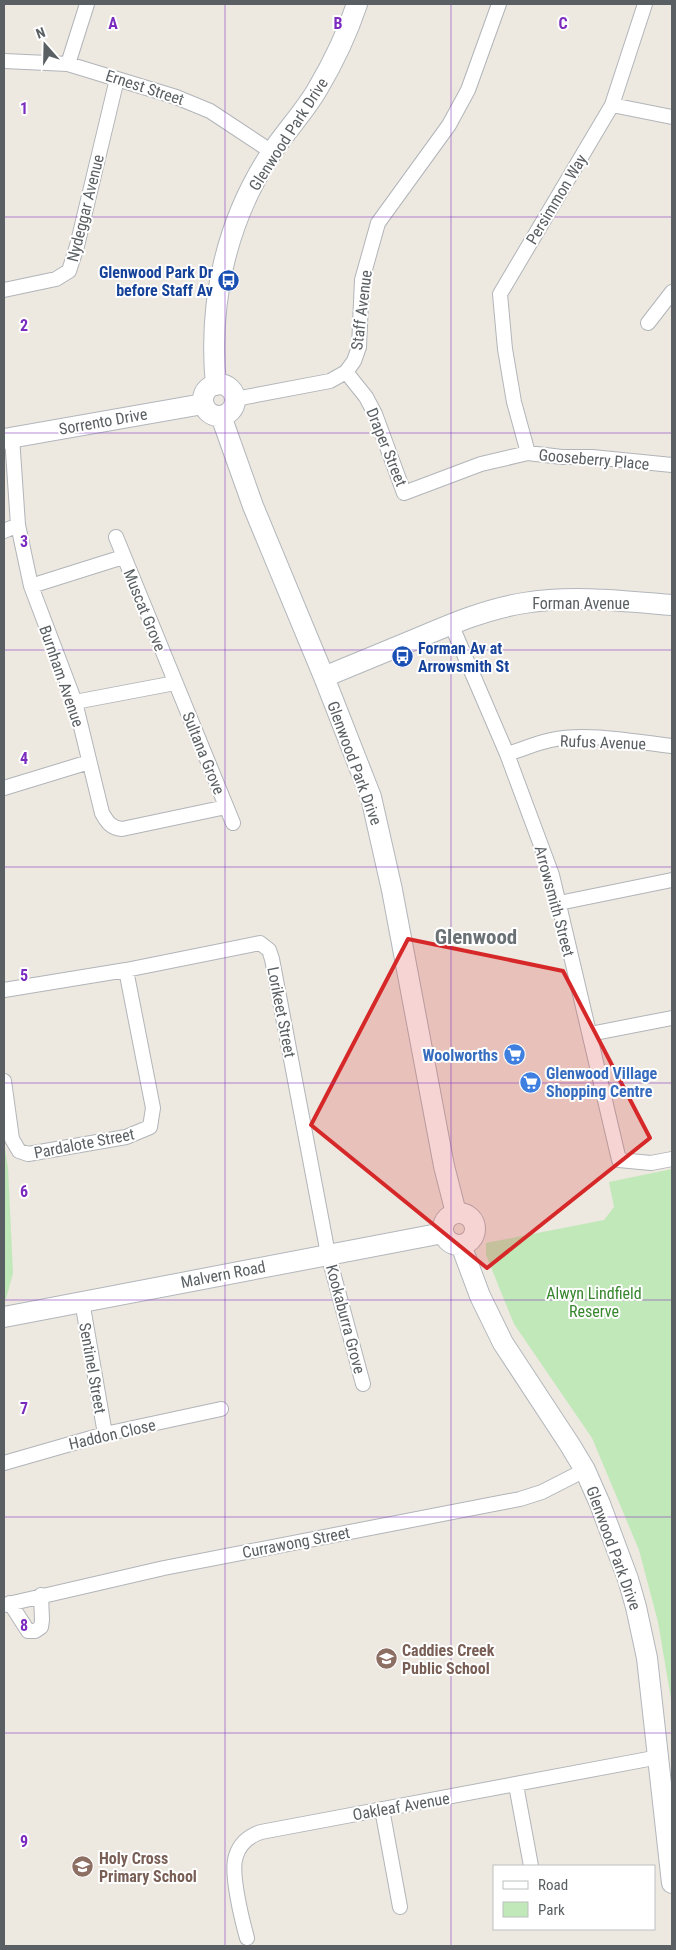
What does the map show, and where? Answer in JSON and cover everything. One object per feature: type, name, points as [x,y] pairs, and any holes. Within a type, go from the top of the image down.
[{"type":"street","points":[[68,64],[87,4]]},
{"type":"street","name":"Glenwood Park Drive","points":[[216,385],[213,345],[219,286],[224,261],[241,210],[272,152],[316,91],[335,58],[357,4]]},
{"type":"street","name":"Staff Avenue","points":[[235,399],[330,381],[346,372],[354,361],[359,347],[362,280],[378,223],[449,125],[468,90],[499,4]]},
{"type":"street","name":"Persimmon Way","points":[[500,294],[612,105],[645,4]]},
{"type":"street","name":"Ernest Street","points":[[4,60],[68,64],[117,78],[205,108],[272,152]]},
{"type":"street","name":"Nydeggar Avenue","points":[[4,290],[56,279],[68,271],[77,246],[117,78]]},
{"type":"street","points":[[612,105],[672,117]]},
{"type":"street","points":[[648,323],[672,292]]},
{"type":"street","name":"Gooseberry Place","points":[[500,294],[505,349],[514,402],[528,453],[562,458],[592,457],[672,465]]},
{"type":"street","name":"Draper Street","points":[[346,372],[366,397],[375,414],[404,493],[481,464],[528,453]]},
{"type":"street","points":[[222,384],[230,388],[235,399],[232,409],[226,415],[210,414],[203,404],[204,393],[209,387],[216,385],[222,384]]},
{"type":"street","name":"Sorrento Drive","points":[[8,438],[203,404]]},
{"type":"street","name":"Glenwood Park Drive","points":[[220,416],[253,506],[366,782],[376,814],[435,1111],[444,1166],[456,1213]]},
{"type":"street","name":"Burnham Avenue","points":[[8,438],[18,525],[31,586],[75,702],[102,813],[107,822],[115,828],[131,828],[226,807]]},
{"type":"street","points":[[4,531],[18,525]]},
{"type":"street","name":"Muscat Grove","points":[[116,537],[175,683]]},
{"type":"street","points":[[31,586],[123,557]]},
{"type":"street","name":"Forman Avenue","points":[[324,677],[451,624],[504,607],[548,600],[611,600],[672,605]]},
{"type":"street","name":"Arrowsmith Street","points":[[451,624],[507,754],[552,875],[619,1160],[651,1163],[672,1159]]},
{"type":"street","points":[[75,702],[175,683]]},
{"type":"street","name":"Sultana Grove","points":[[175,683],[233,823]]},
{"type":"street","name":"Rufus Avenue","points":[[507,754],[552,740],[578,738],[608,739],[672,746]]},
{"type":"street","points":[[4,788],[89,762]]},
{"type":"street","points":[[559,903],[672,880]]},
{"type":"street","name":"Lorikeet Street","points":[[4,990],[126,970],[260,943],[269,950],[328,1254]]},
{"type":"street","name":"Pardalote Street","points":[[4,1081],[12,1139],[19,1150],[28,1154],[126,1137],[150,1127],[153,1108],[126,970]]},
{"type":"street","points":[[590,1034],[672,1018]]},
{"type":"street","points":[[456,1213],[470,1218],[475,1228],[473,1237],[461,1245],[452,1243],[443,1233],[447,1218],[456,1213]]},
{"type":"street","name":"Malvern Road","points":[[4,1317],[443,1233]]},
{"type":"street","name":"Glenwood Park Drive","points":[[461,1245],[480,1296],[503,1343],[585,1470],[616,1543],[636,1607],[647,1658],[670,1841],[672,1883]]},
{"type":"street","name":"Kookaburra Grove","points":[[328,1254],[363,1384]]},
{"type":"street","name":"Sentinel Street","points":[[82,1301],[105,1434]]},
{"type":"street","name":"Haddon Close","points":[[4,1463],[105,1434],[221,1409]]},
{"type":"street","name":"Currawong Street","points":[[7,1604],[164,1568],[520,1499],[542,1492],[585,1470]]},
{"type":"street","points":[[7,1604],[28,1631],[35,1631],[40,1627],[42,1620],[41,1595]]},
{"type":"street","name":"Oakleaf Avenue","points":[[247,1938],[239,1908],[234,1864],[235,1856],[247,1839],[261,1832],[659,1757]]},
{"type":"street","points":[[516,1785],[531,1865]]},
{"type":"street","points":[[382,1809],[400,1907]]},
{"type":"highlighted area","points":[[408,939],[563,971],[650,1138],[487,1268],[311,1125]]},
{"type":"green space","points":[[4,1142],[8,1168],[13,1273],[6,1299],[4,1299]]},
{"type":"green space","name":"Alwyn Lindfield Reserve","points":[[672,1169],[672,1705],[658,1622],[639,1550],[592,1438],[514,1324],[486,1255],[486,1243],[604,1220],[614,1207],[609,1182]]},
{"type":"place","name":"Glenwood Park Dr before Staff Av","points":[[229,281]]},
{"type":"place","name":"Forman Av at Arrowsmith St","points":[[402,657]]},
{"type":"place","name":"Woolworths","points":[[514,1055]]},
{"type":"place","name":"Glenwood Village Shopping Centre","points":[[530,1082]]},
{"type":"place","name":"Caddies Creek Public School","points":[[386,1659]]},
{"type":"place","name":"Holy Cross Primary School","points":[[83,1867]]},
{"type":"district","name":"Glenwood","points":[[476,937]]}]
